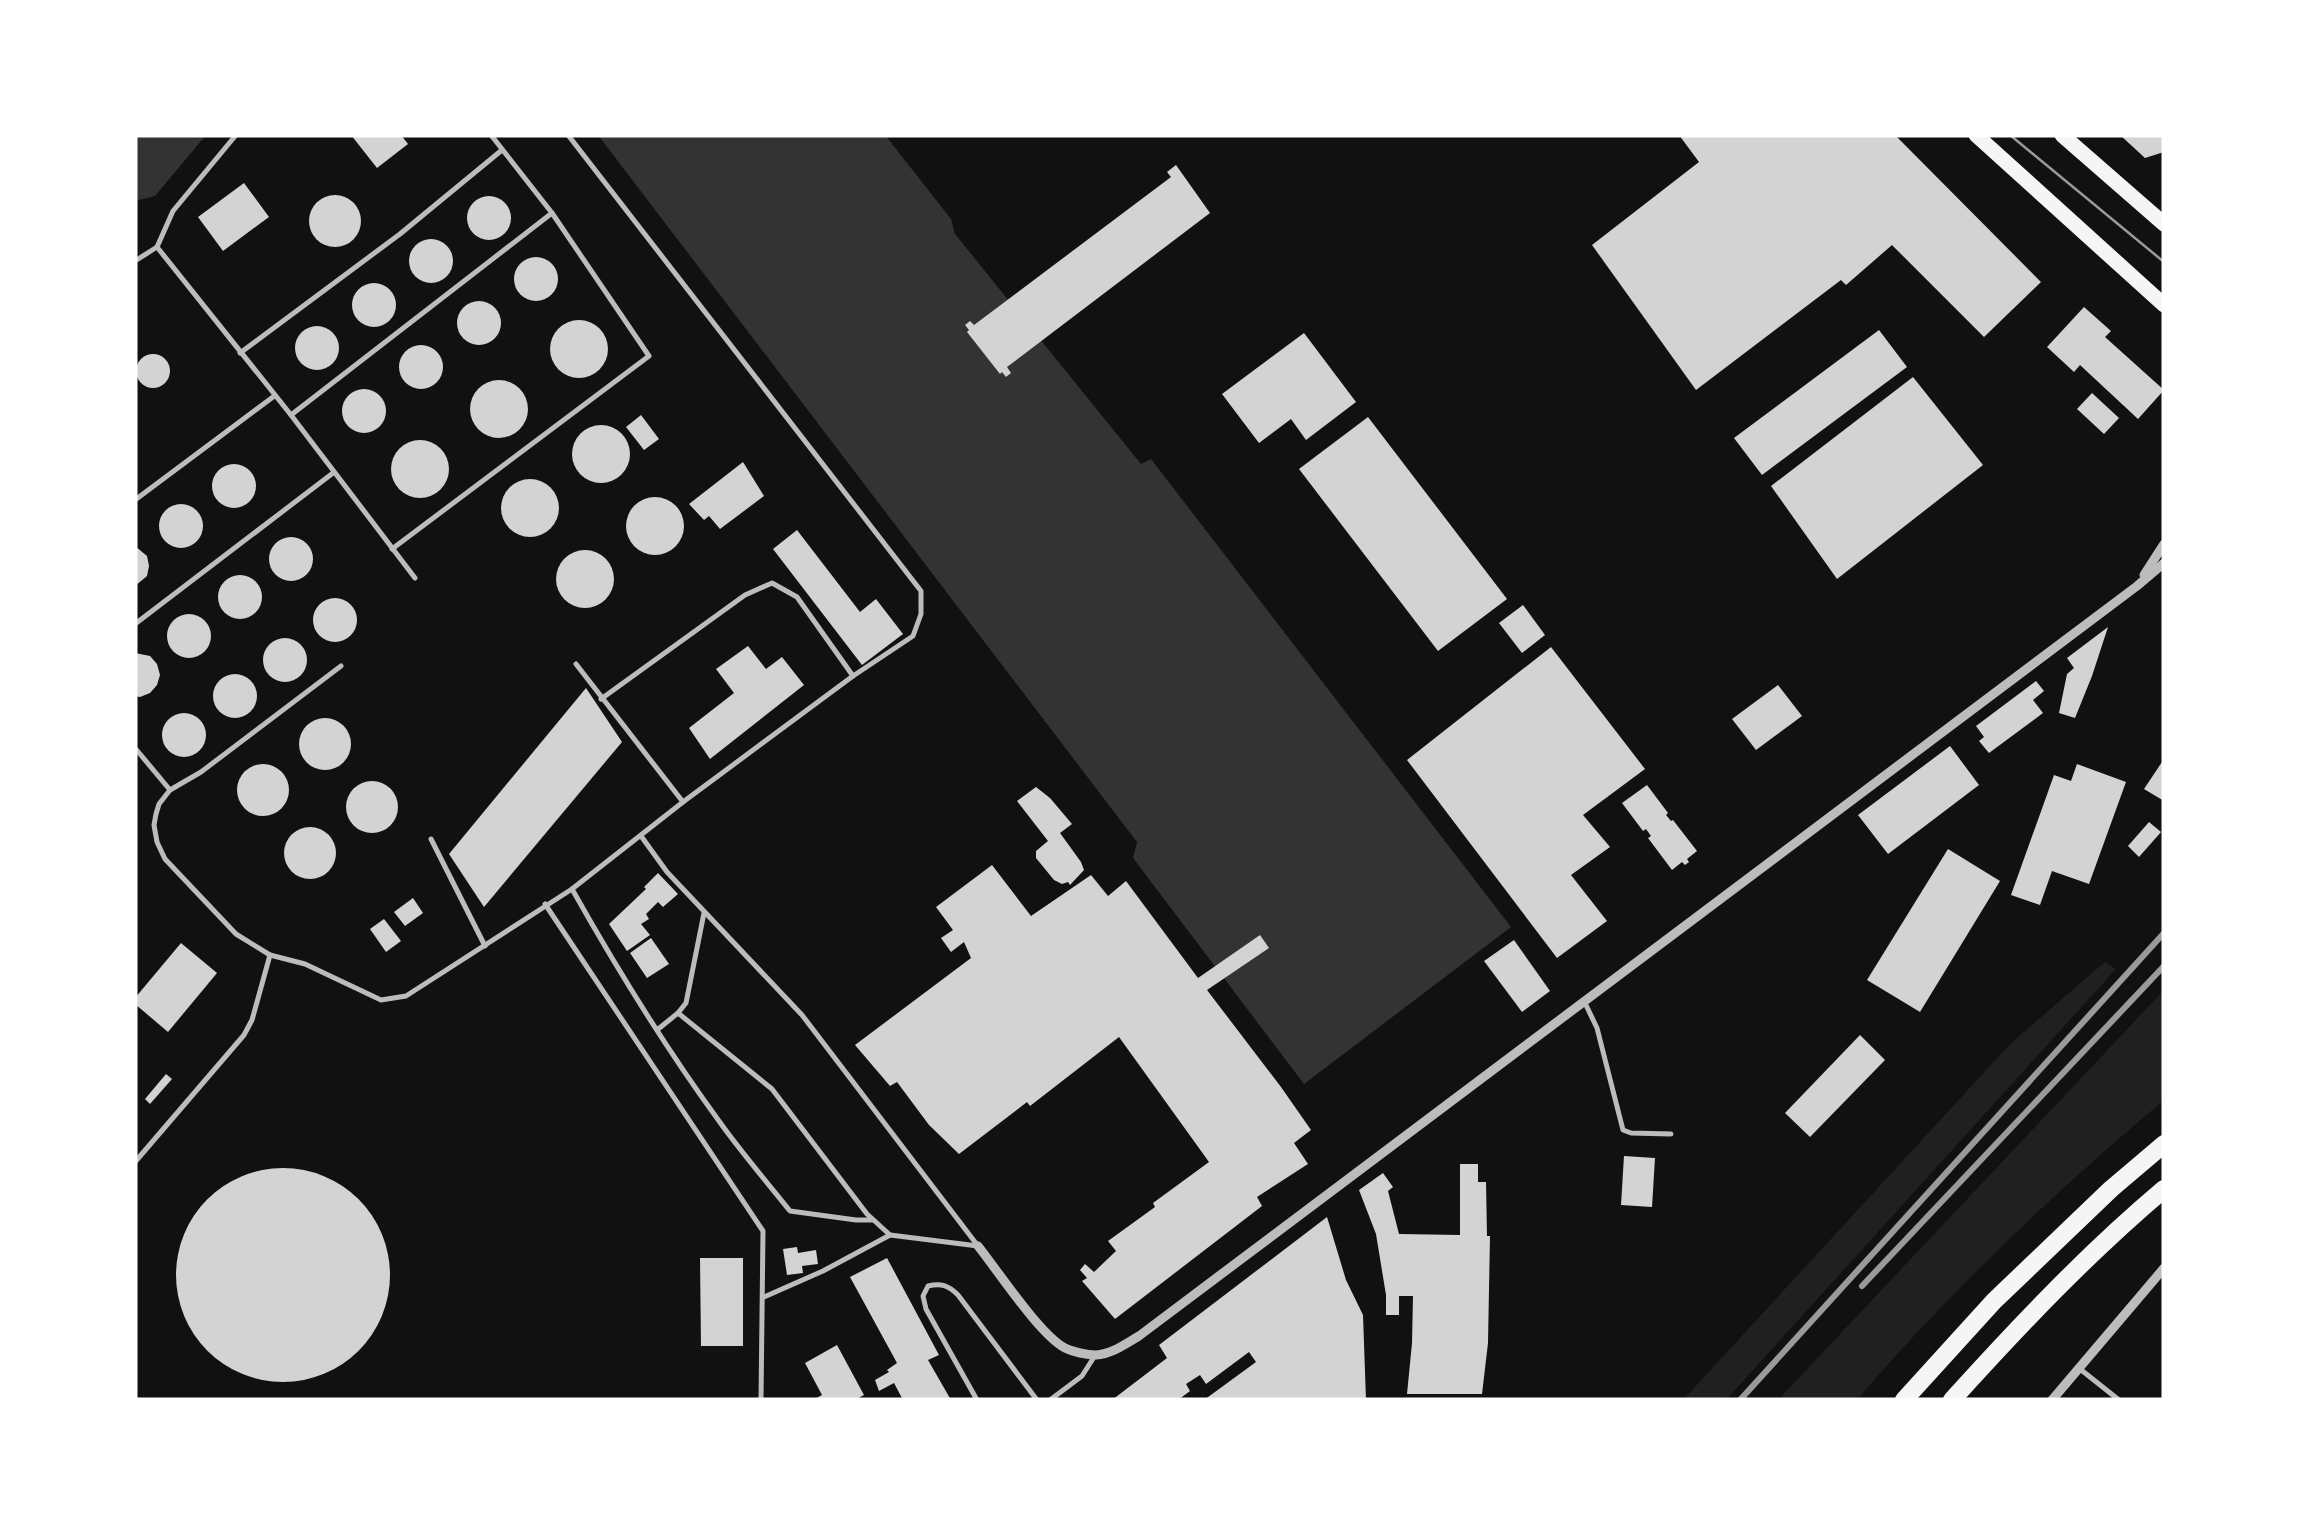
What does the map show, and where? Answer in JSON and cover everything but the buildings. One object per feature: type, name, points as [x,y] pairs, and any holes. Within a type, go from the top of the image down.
[{"type":"highway","points":[[1904,1400],[1994,1302],[2111,1189],[2164,1144]]},
{"type":"highway","points":[[1952,1400],[2021,1324],[2164,1189]]},
{"type":"main road","points":[[1976,135],[2164,306]]},
{"type":"main road","points":[[2062,135],[2164,224]]},
{"type":"street","points":[[2137,586],[2164,544]]},
{"type":"street","points":[[978,1246],[1049,1337],[1067,1350],[1096,1355],[1114,1351],[1139,1336],[2164,562]]},
{"type":"street","points":[[2052,1400],[2164,1268]]},
{"type":"lane","points":[[135,261],[157,247],[173,211],[236,135]]},
{"type":"lane","points":[[392,549],[649,356],[552,214],[491,135]]},
{"type":"lane","points":[[342,666],[201,772],[170,790],[159,804],[154,824],[166,859],[236,934],[270,954],[304,964],[381,1000],[406,996],[572,889],[682,802],[914,636],[921,614],[921,591],[568,135]]},
{"type":"lane","points":[[240,353],[400,234],[502,150]]},
{"type":"lane","points":[[291,415],[552,214]]},
{"type":"lane","points":[[157,247],[414,578]]},
{"type":"lane","points":[[135,500],[274,396]]},
{"type":"lane","points":[[135,624],[333,473]]},
{"type":"lane","points":[[601,699],[745,595],[772,584],[797,596],[853,676]]},
{"type":"lane","points":[[576,664],[682,802]]},
{"type":"lane","points":[[135,748],[170,790]]},
{"type":"lane","points":[[641,836],[667,872],[802,1014],[978,1246]]},
{"type":"lane","points":[[431,839],[485,946]]},
{"type":"lane","points":[[572,889],[613,962],[719,1122],[790,1211],[873,1220]]},
{"type":"lane","points":[[545,904],[763,1231],[761,1400]]},
{"type":"lane","points":[[657,1030],[686,1003],[704,912]]},
{"type":"lane","points":[[135,1162],[244,1035],[252,1020],[270,954]]},
{"type":"lane","points":[[1584,1000],[1597,1028],[1623,1130],[1631,1134],[1671,1134]]},
{"type":"lane","points":[[678,1013],[772,1089],[873,1220],[890,1235],[978,1246]]},
{"type":"lane","points":[[764,1297],[824,1271],[890,1235]]},
{"type":"lane","points":[[977,1400],[926,1309],[923,1296],[928,1286],[950,1287],[958,1295],[1037,1400]]},
{"type":"lane","points":[[1050,1400],[1082,1376],[1096,1355]]},
{"type":"lane","points":[[2078,1367],[2119,1400]]},
{"type":"shaded area","points":[[135,135],[206,135],[155,196],[135,201]]},
{"type":"shaded area","points":[[598,135],[885,135],[951,219],[955,234],[1141,464],[1151,459],[1511,927],[1304,1084],[1133,858],[1137,842]]},
{"type":"shaded area","points":[[2105,962],[2116,969],[1726,1400],[1683,1400],[2011,1043]]},
{"type":"shaded area","points":[[2164,990],[2164,1100],[2005,1244],[1857,1400],[1778,1400]]},
{"type":"tram line","points":[[2010,135],[2164,262]]},
{"type":"railway","points":[[1740,1400],[2164,933]]},
{"type":"railway","points":[[1862,1286],[2164,966]]}]
